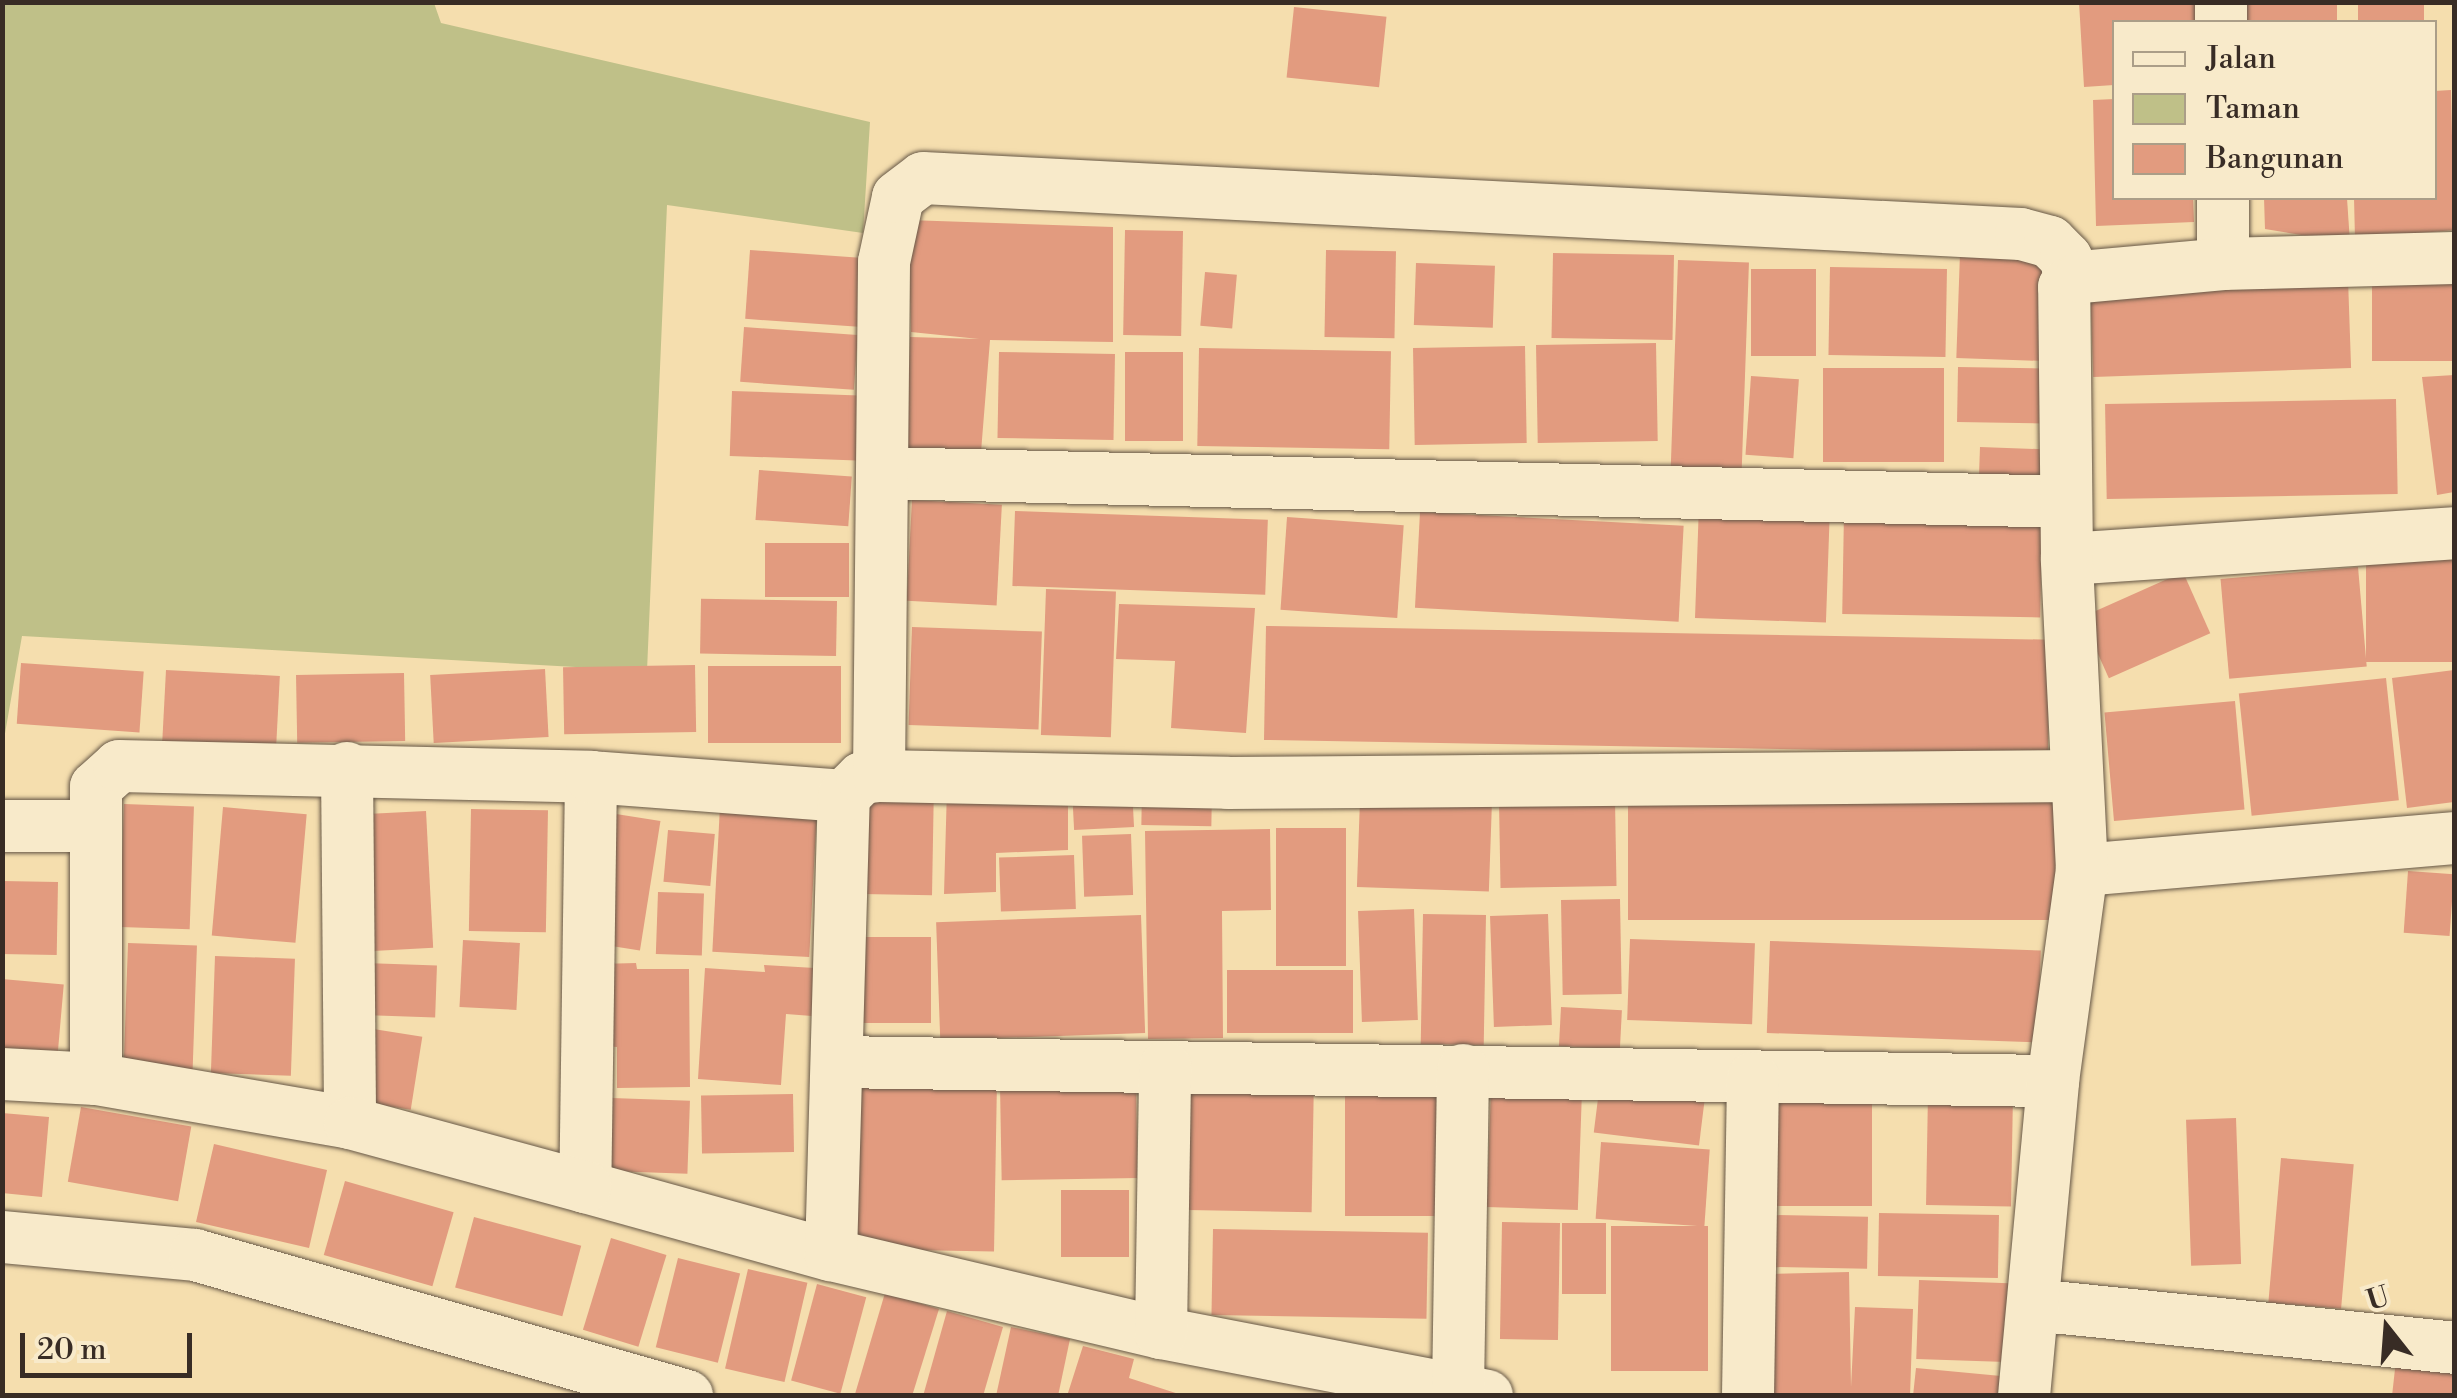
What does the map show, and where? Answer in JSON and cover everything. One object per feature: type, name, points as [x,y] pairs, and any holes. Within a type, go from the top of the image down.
[{"type":"street","points":[[831,1255],[837,1062],[862,786],[882,474],[884,262],[898,197],[923,178],[2021,234],[2050,242],[2066,258],[2070,281],[2060,298],[2067,559],[2082,870],[2053,1081],[2024,1396]]},
{"type":"street","points":[[2222,200],[2223,264]]},
{"type":"street","points":[[2070,281],[2223,264],[2454,258]]},
{"type":"street","points":[[882,474],[2066,502]]},
{"type":"street","points":[[2067,559],[2454,533]]},
{"type":"street","points":[[96,1080],[96,826],[100,780],[129,763],[862,786],[2077,776]]},
{"type":"street","points":[[347,768],[350,1123]]},
{"type":"street","points":[[585,1187],[591,777]]},
{"type":"street","points":[[2,826],[96,826]]},
{"type":"street","points":[[2082,870],[2454,838]]},
{"type":"street","points":[[837,1062],[2053,1081]]},
{"type":"street","points":[[1161,1333],[1165,1067]]},
{"type":"street","points":[[2,1074],[96,1080],[350,1123],[831,1255],[1161,1333],[1472,1393],[1463,1070]]},
{"type":"street","points":[[1748,1396],[1753,1078]]},
{"type":"street","points":[[2,1238],[196,1254],[687,1396]]},
{"type":"street","points":[[2033,1305],[2454,1348]]},
{"type":"green space","points":[[3,3],[434,3],[441,23],[870,122],[863,233],[667,205],[647,671],[22,636],[3,745]]},
{"type":"building","points":[[2079,2],[2197,2],[2198,20],[2112,20],[2112,85],[2084,87]]},
{"type":"building","points":[[2244,2],[2337,2],[2337,20],[2244,20]]},
{"type":"building","points":[[2358,2],[2424,2],[2424,20],[2358,20]]},
{"type":"building","points":[[1294,7],[1386,17],[1379,87],[1287,78]]},
{"type":"building","points":[[2451,90],[2454,230],[2355,239],[2354,200],[2437,200],[2437,91]]},
{"type":"building","points":[[2112,99],[2112,200],[2193,200],[2194,222],[2096,226],[2093,100]]},
{"type":"building","points":[[2264,200],[2347,200],[2350,243],[2265,229]]},
{"type":"building","points":[[908,220],[1113,227],[1113,342],[990,340],[981,452],[907,452],[910,337],[979,339],[911,332]]},
{"type":"building","points":[[1125,230],[1183,231],[1181,336],[1123,335]]},
{"type":"building","points":[[750,250],[867,258],[862,327],[745,319]]},
{"type":"building","points":[[1326,250],[1396,251],[1394,338],[1324,337]]},
{"type":"building","points":[[1553,253],[1674,255],[1672,340],[1552,338]]},
{"type":"building","points":[[1960,253],[2044,256],[2040,361],[1956,358]]},
{"type":"building","points":[[1678,260],[1749,262],[1741,482],[1670,480]]},
{"type":"building","points":[[1416,263],[1495,266],[1493,328],[1414,325]]},
{"type":"building","points":[[1830,267],[1947,269],[1945,357],[1828,355]]},
{"type":"building","points":[[1751,269],[1816,269],[1816,356],[1751,356]]},
{"type":"building","points":[[1205,272],[1237,275],[1232,329],[1200,326]]},
{"type":"building","points":[[2372,277],[2454,277],[2454,361],[2372,361]]},
{"type":"building","points":[[2348,279],[2351,368],[2093,377],[2090,288]]},
{"type":"building","points":[[744,327],[858,335],[854,390],[740,382]]},
{"type":"building","points":[[1656,343],[1658,441],[1538,443],[1536,345]]},
{"type":"building","points":[[1525,346],[1527,443],[1415,445],[1413,348]]},
{"type":"building","points":[[1199,348],[1391,351],[1389,449],[1197,446]]},
{"type":"building","points":[[999,352],[1115,354],[1113,440],[997,438]]},
{"type":"building","points":[[1125,352],[1183,352],[1183,441],[1125,441]]},
{"type":"building","points":[[1958,367],[2052,369],[2051,424],[1957,422]]},
{"type":"building","points":[[1823,368],[1944,368],[1944,462],[1823,462]]},
{"type":"building","points":[[2454,375],[2454,492],[2437,495],[2422,377]]},
{"type":"building","points":[[1751,376],[1799,379],[1793,458],[1745,455]]},
{"type":"building","points":[[732,391],[859,395],[857,460],[730,456]]},
{"type":"building","points":[[2396,399],[2398,494],[2107,499],[2105,404]]},
{"type":"building","points":[[1980,447],[2043,449],[2042,489],[1979,487]]},
{"type":"building","points":[[759,470],[852,476],[848,526],[756,520]]},
{"type":"building","points":[[912,500],[1002,505],[997,606],[907,601]]},
{"type":"building","points":[[1699,504],[1830,509],[1826,623],[1695,618]]},
{"type":"building","points":[[1015,511],[1268,520],[1265,595],[1012,586]]},
{"type":"building","points":[[1420,512],[1684,526],[1679,622],[1415,608]]},
{"type":"building","points":[[1844,512],[2042,515],[2040,617],[1842,614]]},
{"type":"building","points":[[1287,517],[1404,525],[1397,618],[1281,610]]},
{"type":"building","points":[[765,543],[849,543],[849,597],[765,597]]},
{"type":"building","points":[[2366,557],[2454,557],[2454,662],[2366,662]]},
{"type":"building","points":[[2358,567],[2367,667],[2229,679],[2221,579]]},
{"type":"building","points":[[2183,572],[2210,633],[2109,678],[2082,617]]},
{"type":"building","points":[[1046,589],[1116,591],[1111,737],[1041,735]]},
{"type":"building","points":[[701,599],[837,601],[836,656],[700,654]]},
{"type":"building","points":[[1119,604],[1255,608],[1246,733],[1171,728],[1175,661],[1116,659]]},
{"type":"building","points":[[1266,626],[2050,640],[2048,754],[1264,740]]},
{"type":"building","points":[[912,627],[1042,632],[1039,729],[909,725]]},
{"type":"building","points":[[21,663],[144,672],[139,732],[17,724]]},
{"type":"building","points":[[695,665],[696,732],[564,734],[563,667]]},
{"type":"building","points":[[708,666],[841,666],[841,743],[708,743]]},
{"type":"building","points":[[545,669],[549,737],[434,743],[430,675]]},
{"type":"building","points":[[166,670],[280,676],[276,750],[162,744]]},
{"type":"building","points":[[2454,670],[2454,802],[2407,808],[2392,678]]},
{"type":"building","points":[[404,673],[405,741],[297,743],[296,675]]},
{"type":"building","points":[[2386,678],[2399,800],[2252,816],[2239,693]]},
{"type":"building","points":[[2235,701],[2244,810],[2114,821],[2104,712]]},
{"type":"building","points":[[864,781],[934,782],[932,895],[862,894]]},
{"type":"building","points":[[1068,787],[1068,850],[996,853],[996,892],[944,894],[947,788]]},
{"type":"building","points":[[1132,788],[1134,827],[1074,830],[1072,791]]},
{"type":"building","points":[[1142,788],[1212,789],[1211,826],[1141,825]]},
{"type":"building","points":[[1628,793],[2060,793],[2060,920],[1628,920]]},
{"type":"building","points":[[1360,799],[1492,804],[1489,892],[1357,887]]},
{"type":"building","points":[[1615,800],[1617,886],[1501,888],[1499,802]]},
{"type":"building","points":[[124,804],[194,806],[190,929],[120,927]]},
{"type":"building","points":[[720,806],[817,811],[809,957],[712,952]]},
{"type":"building","points":[[223,807],[307,814],[295,943],[212,936]]},
{"type":"building","points":[[471,809],[548,810],[546,932],[469,931]]},
{"type":"building","points":[[426,811],[433,948],[359,952],[352,815]]},
{"type":"building","points":[[616,814],[660,821],[640,950],[596,943]]},
{"type":"building","points":[[1276,828],[1346,828],[1346,966],[1276,966]]},
{"type":"building","points":[[1270,829],[1271,910],[1222,911],[1223,1038],[1148,1039],[1145,831]]},
{"type":"building","points":[[668,830],[715,834],[710,886],[663,882]]},
{"type":"building","points":[[1131,834],[1133,895],[1084,897],[1082,836]]},
{"type":"building","points":[[1074,855],[1076,909],[1001,912],[999,858]]},
{"type":"building","points":[[2408,871],[2454,874],[2450,936],[2404,933]]},
{"type":"building","points":[[2,881],[58,882],[57,955],[2,954]]},
{"type":"building","points":[[658,892],[704,894],[702,956],[656,954]]},
{"type":"building","points":[[1620,899],[1622,994],[1563,995],[1561,900]]},
{"type":"building","points":[[1414,909],[1418,1020],[1362,1022],[1358,911]]},
{"type":"building","points":[[1423,914],[1486,915],[1484,1045],[1421,1044]]},
{"type":"building","points":[[1548,914],[1552,1025],[1494,1027],[1490,916]]},
{"type":"building","points":[[1141,915],[1145,1033],[940,1040],[936,922]]},
{"type":"building","points":[[857,937],[931,937],[931,1023],[857,1023]]},
{"type":"building","points":[[1630,939],[1755,943],[1752,1024],[1627,1020]]},
{"type":"building","points":[[463,940],[520,943],[516,1010],[459,1007]]},
{"type":"building","points":[[1770,941],[2041,950],[2038,1042],[1767,1033]]},
{"type":"building","points":[[128,943],[197,945],[192,1075],[123,1073]]},
{"type":"building","points":[[215,956],[295,959],[291,1076],[211,1073]]},
{"type":"building","points":[[365,963],[437,966],[435,1017],[363,1015]]},
{"type":"building","points":[[636,963],[637,969],[689,969],[690,1087],[617,1088],[617,1047],[599,1046],[599,964]]},
{"type":"building","points":[[764,965],[815,968],[812,1016],[786,1014],[781,1085],[698,1079],[705,968],[765,972]]},
{"type":"building","points":[[1227,970],[1353,970],[1353,1033],[1227,1033]]},
{"type":"building","points":[[2,979],[64,984],[58,1055],[2,1050]]},
{"type":"building","points":[[1561,1007],[1622,1010],[1620,1049],[1559,1046]]},
{"type":"building","points":[[367,1028],[422,1037],[411,1110],[355,1101]]},
{"type":"building","points":[[1190,1075],[1314,1077],[1312,1212],[1188,1210]]},
{"type":"building","points":[[1345,1077],[1442,1077],[1442,1216],[1345,1216]]},
{"type":"building","points":[[857,1079],[997,1081],[994,1251],[854,1249]]},
{"type":"building","points":[[1600,1082],[1705,1095],[1699,1146],[1594,1133]]},
{"type":"building","points":[[1136,1084],[1138,1178],[1002,1180],[1000,1086]]},
{"type":"building","points":[[1491,1089],[1582,1092],[1578,1210],[1487,1207]]},
{"type":"building","points":[[1774,1093],[1872,1093],[1872,1206],[1774,1206]]},
{"type":"building","points":[[1928,1093],[2013,1094],[2011,1206],[1926,1205]]},
{"type":"building","points":[[793,1094],[794,1152],[702,1154],[701,1096]]},
{"type":"building","points":[[612,1098],[690,1101],[687,1174],[609,1171]]},
{"type":"building","points":[[81,1107],[191,1126],[178,1201],[68,1182]]},
{"type":"building","points":[[2,1113],[49,1117],[42,1197],[2,1193]]},
{"type":"building","points":[[2236,1118],[2241,1264],[2191,1266],[2186,1120]]},
{"type":"building","points":[[1601,1142],[1710,1150],[1704,1226],[1596,1219]]},
{"type":"building","points":[[214,1144],[327,1170],[309,1248],[196,1222]]},
{"type":"building","points":[[2281,1158],[2354,1164],[2341,1309],[2268,1302]]},
{"type":"building","points":[[345,1181],[454,1212],[432,1286],[324,1255]]},
{"type":"building","points":[[1061,1190],[1129,1190],[1129,1257],[1061,1257]]},
{"type":"building","points":[[1879,1213],[1999,1215],[1998,1278],[1878,1276]]},
{"type":"building","points":[[1772,1215],[1868,1217],[1867,1269],[1771,1267]]},
{"type":"building","points":[[474,1217],[581,1246],[562,1316],[455,1288]]},
{"type":"building","points":[[1502,1222],[1560,1223],[1558,1340],[1500,1339]]},
{"type":"building","points":[[1562,1223],[1606,1223],[1606,1294],[1562,1294]]},
{"type":"building","points":[[1611,1226],[1708,1226],[1708,1371],[1611,1371]]},
{"type":"building","points":[[1213,1229],[1428,1233],[1426,1319],[1211,1315]]},
{"type":"building","points":[[611,1238],[666,1255],[638,1347],[583,1330]]},
{"type":"building","points":[[678,1258],[740,1273],[718,1363],[656,1347]]},
{"type":"building","points":[[748,1269],[807,1283],[784,1382],[725,1368]]},
{"type":"building","points":[[1849,1272],[1851,1387],[1855,1307],[1913,1309],[1910,1396],[1768,1396],[1766,1274]]},
{"type":"building","points":[[1919,1280],[2009,1283],[2006,1362],[1916,1359]]},
{"type":"building","points":[[817,1284],[866,1297],[840,1394],[791,1381]]},
{"type":"building","points":[[885,1293],[939,1309],[912,1396],[855,1394]]},
{"type":"building","points":[[947,1311],[1003,1327],[983,1396],[923,1396]]},
{"type":"building","points":[[1011,1327],[1070,1339],[1058,1396],[996,1396]]},
{"type":"building","points":[[1083,1346],[1134,1359],[1129,1378],[1185,1396],[1067,1396]]},
{"type":"building","points":[[2396,1360],[2454,1368],[2454,1396],[2392,1396]]},
{"type":"building","points":[[1916,1368],[2001,1376],[2000,1396],[1913,1396]]}]
